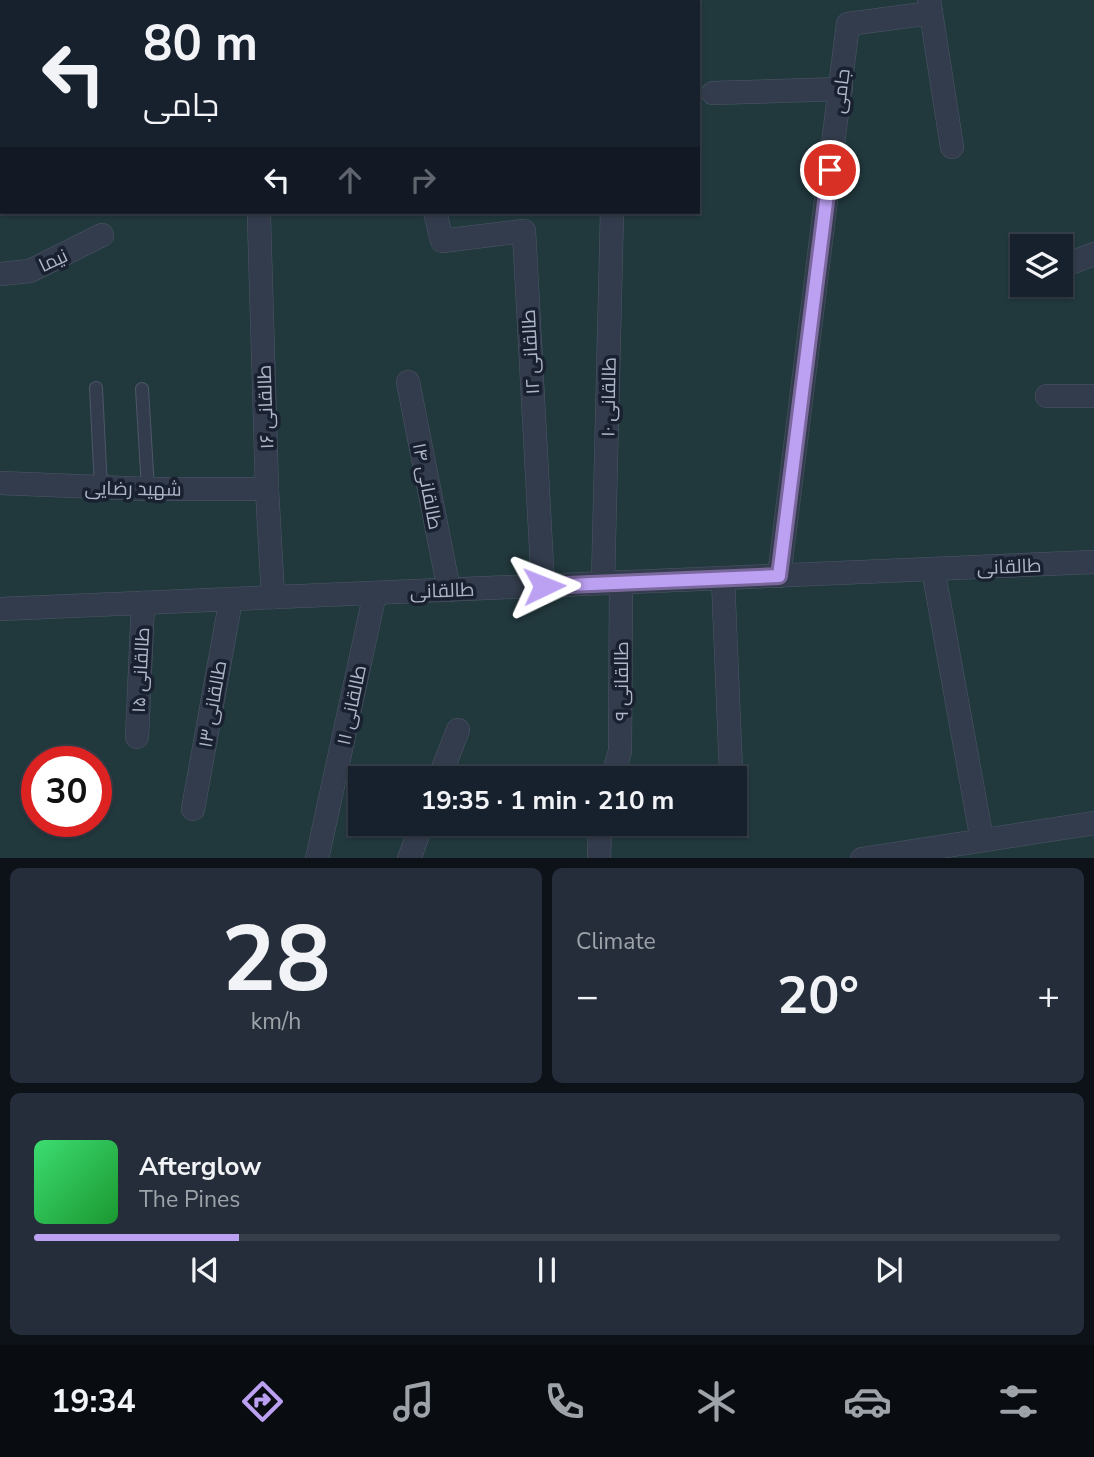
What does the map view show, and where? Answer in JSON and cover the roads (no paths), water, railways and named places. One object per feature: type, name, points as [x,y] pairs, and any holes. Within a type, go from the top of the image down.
[{"type":"street","name":"جامی","points":[[779,576],[848,24],[930,7]]},
{"type":"street","points":[[930,7],[951,147]]},
{"type":"street","points":[[713,93],[841,89]]},
{"type":"street","name":"طالقانی ۱۲","points":[[435,214],[442,241],[524,231],[544,586]]},
{"type":"street","name":"طالقانی ۱۰","points":[[612,214],[612,583]]},
{"type":"street","name":"طالقانی ۱۶","points":[[259,216],[273,597]]},
{"type":"street","name":"نیما","points":[[0,274],[30,271],[103,235]]},
{"type":"street","points":[[1073,262],[1094,254]]},
{"type":"street","name":"طالقانی ۱۴","points":[[408,382],[449,590]]},
{"type":"street","points":[[1047,396],[1094,396]]},
{"type":"street","name":"شهید رضایی","points":[[0,483],[101,488],[267,489]]},
{"type":"street","name":"طالقانی","points":[[0,609],[1094,562]]},
{"type":"street","points":[[933,569],[982,840]]},
{"type":"street","points":[[723,578],[731,766]]},
{"type":"street","name":"طالقانی ۹","points":[[612,583],[620,751],[616,766]]},
{"type":"street","name":"طالقانی ۱۱","points":[[317,858],[375,593]]},
{"type":"street","name":"طالقانی ۱۳","points":[[193,809],[231,599]]},
{"type":"street","name":"طالقانی ۱۵","points":[[137,737],[143,603]]},
{"type":"street","points":[[444,766],[458,730]]},
{"type":"street","points":[[868,858],[1094,823]]},
{"type":"street","points":[[409,858],[418,836]]},
{"type":"street","points":[[598,858],[599,836]]},
{"type":"lane","points":[[96,388],[101,488]]},
{"type":"lane","points":[[142,389],[148,489]]}]
